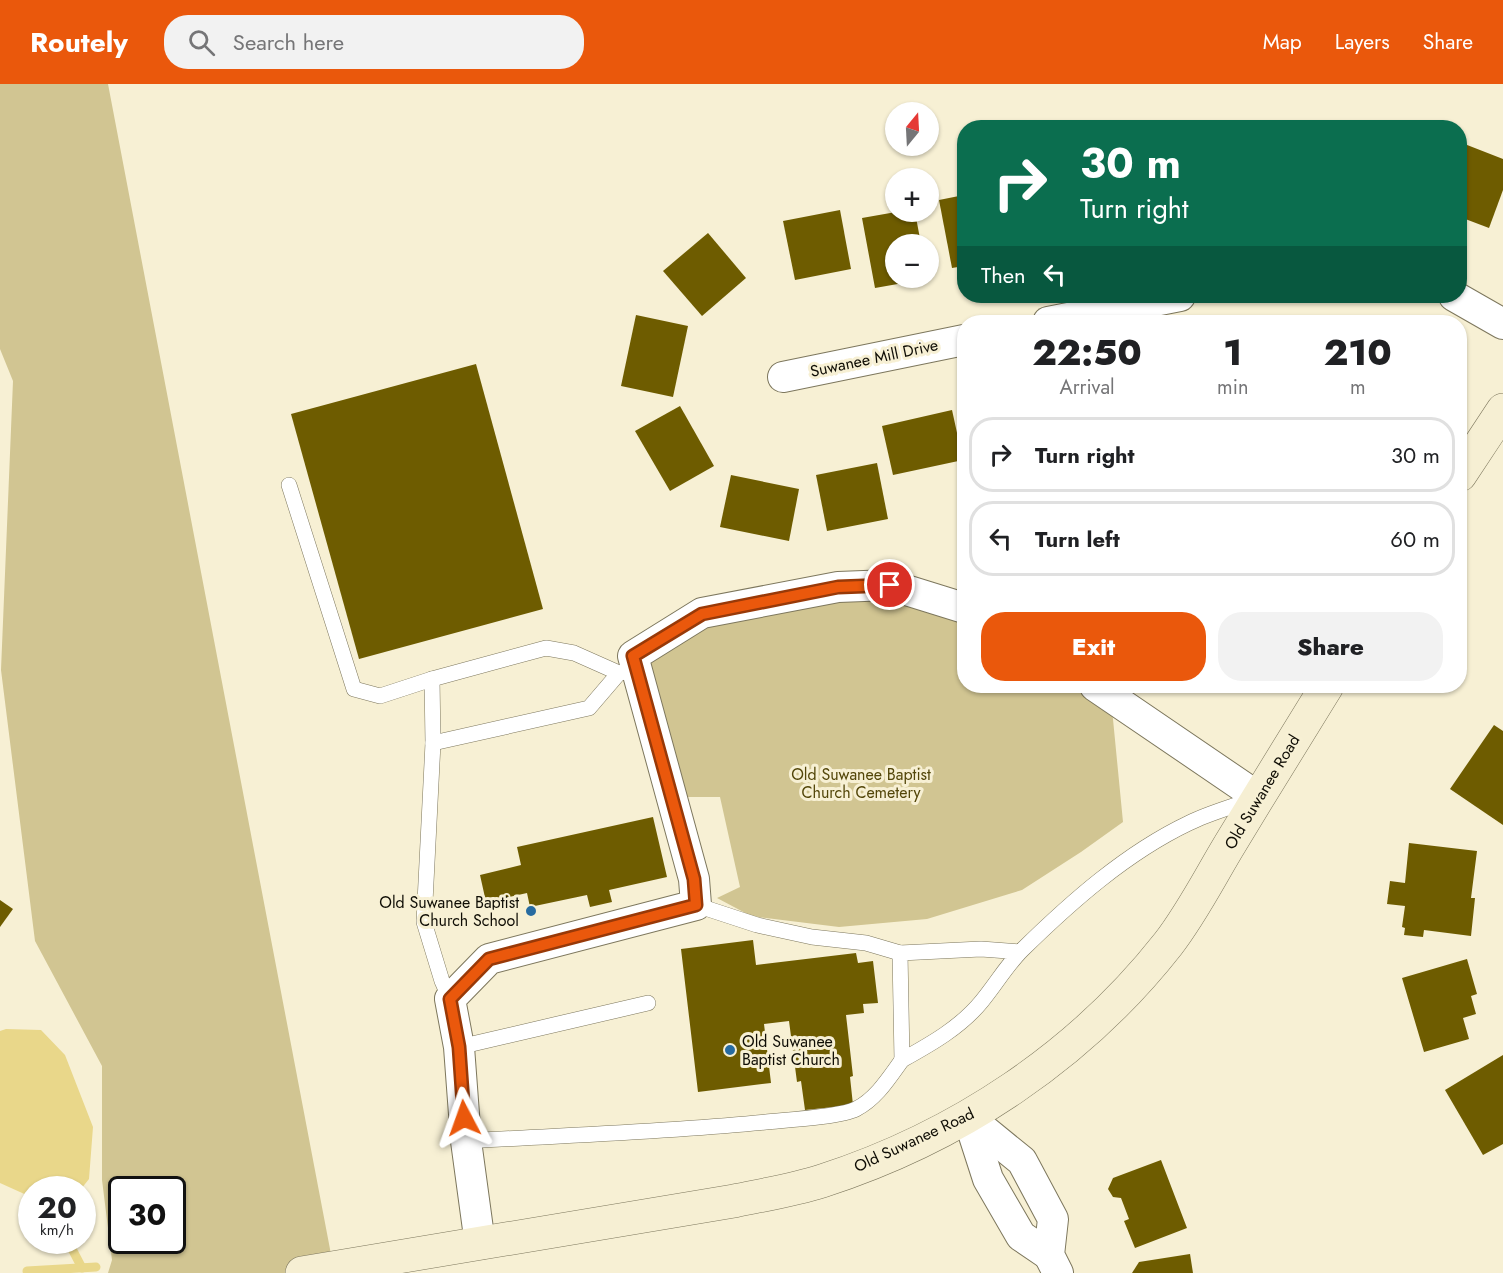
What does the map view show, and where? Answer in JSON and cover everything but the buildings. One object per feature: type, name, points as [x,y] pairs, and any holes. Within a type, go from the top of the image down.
[{"type":"street","points":[[1084,315],[1144,303]]},
{"type":"street","points":[[1466,303],[1503,324]]},
{"type":"street","name":"Suwanee Mill Drive","points":[[783,377],[957,341]]},
{"type":"street","points":[[1467,464],[1503,410]]},
{"type":"street","points":[[480,1244],[466,1141],[459,1047],[450,999],[489,959],[696,905],[694,879],[628,672],[633,656],[702,614],[838,587],[890,585],[957,606]]},
{"type":"street","points":[[1105,693],[1258,797]]},
{"type":"street","name":"Old Suwanee Road","points":[[302,1273],[734,1202],[822,1181],[900,1150],[968,1117],[1034,1075],[1103,1017],[1135,984],[1170,942],[1323,693]]},
{"type":"street","points":[[968,1117],[988,1179],[1021,1236],[1053,1264]]},
{"type":"lane","points":[[289,485],[354,689],[380,696],[432,679],[546,648],[574,653],[628,672],[589,708],[433,743]]},
{"type":"lane","points":[[432,679],[433,743],[424,922],[442,981],[450,999]]},
{"type":"lane","points":[[466,1141],[684,1130],[793,1120],[853,1110],[868,1101],[880,1089],[902,1060],[933,1042],[966,1017],[981,1002],[1020,952],[1089,890],[1135,854],[1189,823],[1258,797]]},
{"type":"lane","points":[[696,905],[757,926],[812,937],[866,943],[900,953],[981,949],[1020,952]]},
{"type":"lane","points":[[900,953],[902,1060]]},
{"type":"lane","points":[[459,1047],[648,1003]]},
{"type":"green space","points":[[0,84],[108,84],[334,1270],[316,1273],[108,1273],[111,1254],[186,1254],[186,1176],[108,1176],[108,1228],[102,1180],[102,1066],[35,941],[1,670],[13,381],[0,349]]},
{"type":"green space","name":"Old Suwanee Baptist Church Cemetery","points":[[874,596],[957,614],[957,693],[1087,693],[1112,709],[1123,822],[1022,890],[927,919],[839,927],[751,916],[717,898],[740,887],[720,797],[686,797],[646,668],[649,657],[710,620]]},
{"type":"shaded area","points":[[6,1029],[41,1030],[65,1055],[93,1127],[89,1176],[18,1176],[18,1191],[0,1183],[0,1031]]},
{"type":"waterway","points":[[75,1254],[82,1268]]},
{"type":"waterway","points":[[27,1271],[96,1267]]},
{"type":"place","name":"Old Suwanee Baptist Church School","points":[[531,911]]},
{"type":"place","name":"Old Suwanee Baptist Church","points":[[730,1050]]},
{"type":"route","points":[[464,1118],[459,1047],[450,999],[489,959],[696,905],[694,879],[633,656],[702,614],[838,587],[890,585]]}]
